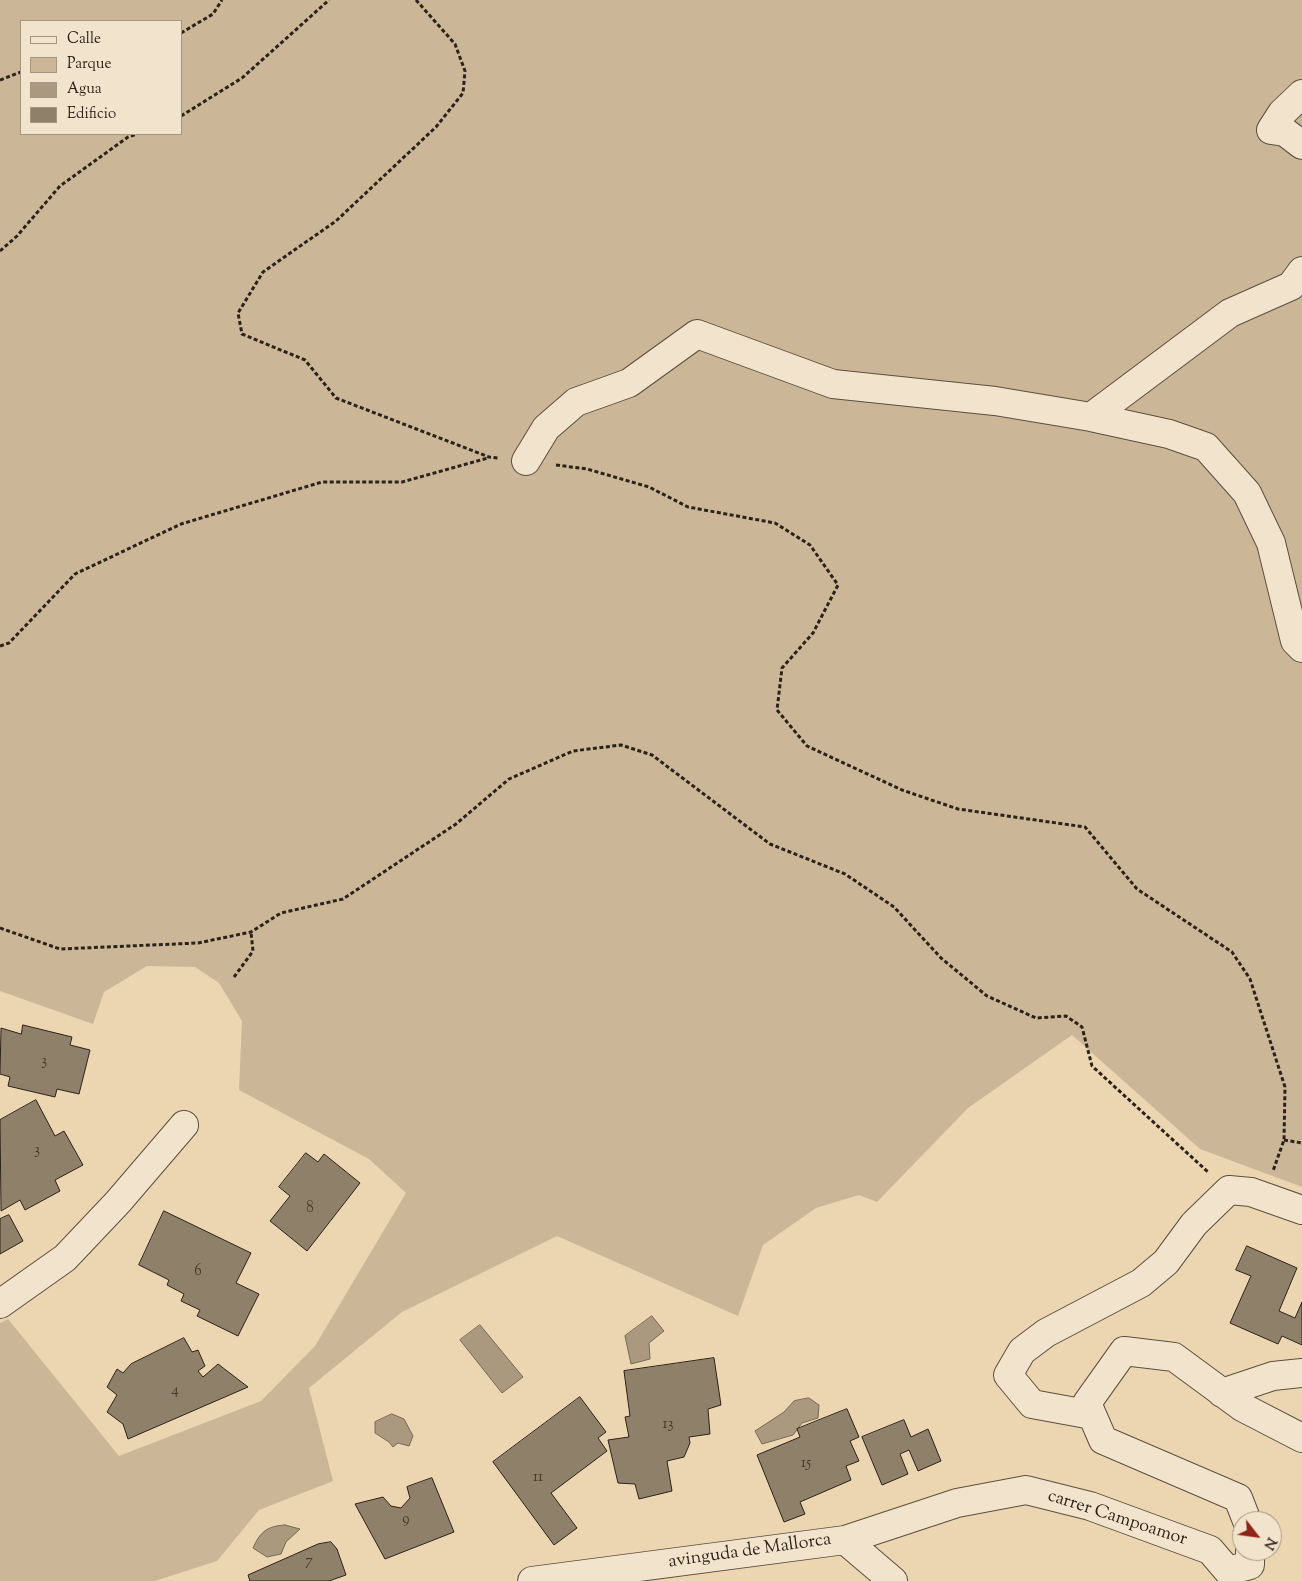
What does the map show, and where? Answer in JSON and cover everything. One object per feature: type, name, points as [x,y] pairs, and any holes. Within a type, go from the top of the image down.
[{"type":"street","points":[[1302,94],[1282,113],[1271,130],[1285,132],[1302,145]]},
{"type":"street","points":[[1091,416],[1230,313],[1291,286],[1302,271]]},
{"type":"street","points":[[526,461],[546,428],[576,402],[629,383],[697,334],[833,384],[995,401],[1091,416],[1168,434],[1206,447],[1247,493],[1271,543],[1295,641],[1302,648]]},
{"type":"street","points":[[0,1304],[65,1258],[118,1202],[184,1125]]},
{"type":"street","points":[[1092,1415],[1032,1404],[997,1372],[1046,1333],[1141,1283],[1166,1262],[1194,1224],[1229,1190],[1264,1195],[1302,1210]]},
{"type":"street","points":[[1243,1511],[1238,1498],[1103,1440],[1087,1403],[1124,1351],[1174,1357],[1242,1407],[1302,1438]]},
{"type":"street","points":[[1222,1392],[1273,1376],[1302,1374]]},
{"type":"street","name":"carrer Campoamor","points":[[846,1540],[956,1503],[1026,1490],[1090,1506],[1210,1550],[1228,1571],[1250,1565],[1250,1561]]},
{"type":"street","name":"avinguda de Mallorca","points":[[532,1581],[846,1540],[893,1581]]},
{"type":"path","points":[[182,33],[213,14],[222,0]]},
{"type":"path","points":[[182,115],[242,78],[329,0]]},
{"type":"path","points":[[416,0],[455,44],[465,72],[463,93],[436,128],[336,221],[264,272],[238,313],[242,334],[306,360],[336,398],[489,458],[587,469],[649,487],[688,507],[775,523],[810,546],[838,585],[813,633],[782,668],[777,710],[807,746],[902,790],[958,809],[1085,827],[1137,889],[1232,952],[1250,979],[1285,1087],[1284,1140],[1264,1195]]},
{"type":"path","points":[[0,80],[20,72]]},
{"type":"path","points":[[0,251],[17,236],[60,186],[128,137],[134,135]]},
{"type":"path","points":[[0,646],[9,643],[75,574],[181,524],[322,482],[402,482],[489,458]]},
{"type":"path","points":[[0,928],[60,949],[198,943],[252,932],[281,913],[343,899],[456,824],[509,778],[573,751],[621,745],[652,755],[770,844],[845,874],[894,907],[941,958],[987,996],[1036,1018],[1066,1016],[1082,1027],[1092,1066],[1229,1190]]},
{"type":"path","points":[[234,977],[253,951],[252,932]]},
{"type":"path","points":[[1284,1140],[1302,1143]]},
{"type":"green space","points":[[0,0],[1302,0],[1302,1187],[1200,1149],[1072,1035],[968,1108],[877,1202],[859,1195],[816,1208],[763,1245],[738,1316],[557,1236],[402,1312],[309,1388],[333,1481],[259,1510],[217,1561],[155,1581],[0,1581],[0,1323],[8,1319],[119,1456],[261,1401],[315,1346],[406,1193],[369,1159],[239,1090],[242,1021],[219,983],[195,967],[147,966],[104,992],[93,1024],[0,991]]},
{"type":"water","points":[[652,1316],[664,1331],[649,1343],[650,1359],[631,1364],[625,1336]]},
{"type":"water","points":[[480,1325],[523,1377],[502,1393],[460,1340]]},
{"type":"water","points":[[809,1398],[819,1405],[818,1418],[802,1423],[793,1435],[762,1444],[755,1431],[784,1412],[794,1401]]},
{"type":"water","points":[[392,1414],[404,1419],[413,1436],[409,1446],[398,1443],[393,1447],[375,1433],[375,1422]]},
{"type":"water","points":[[285,1525],[300,1529],[286,1542],[281,1554],[267,1557],[253,1548],[261,1534],[269,1528]]},
{"type":"building","points":[[23,1025],[72,1037],[70,1045],[90,1050],[79,1094],[57,1089],[55,1097],[8,1086],[10,1077],[0,1074],[1,1028],[21,1034]]},
{"type":"building","points":[[36,1100],[55,1136],[64,1131],[83,1165],[55,1180],[60,1191],[25,1210],[20,1200],[1,1211],[0,1120]]},
{"type":"building","points":[[306,1153],[318,1162],[324,1154],[360,1183],[307,1251],[270,1221],[290,1196],[279,1187]]},
{"type":"building","points":[[164,1211],[251,1253],[236,1283],[259,1294],[238,1336],[197,1316],[200,1310],[181,1301],[184,1294],[167,1285],[169,1280],[139,1265]]},
{"type":"building","points":[[9,1215],[23,1241],[0,1254],[0,1219]]},
{"type":"building","points":[[1247,1246],[1297,1268],[1279,1311],[1295,1318],[1302,1302],[1302,1345],[1282,1336],[1278,1344],[1230,1323],[1251,1276],[1236,1270]]},
{"type":"building","points":[[184,1338],[192,1352],[198,1350],[205,1366],[198,1371],[203,1377],[218,1364],[248,1387],[128,1439],[123,1424],[107,1412],[117,1395],[107,1387],[117,1369],[123,1373],[131,1364]]},
{"type":"building","points":[[714,1358],[721,1405],[708,1409],[710,1434],[689,1437],[690,1443],[684,1457],[667,1461],[672,1491],[639,1499],[635,1484],[618,1483],[608,1440],[629,1437],[625,1417],[630,1416],[624,1371]]},
{"type":"building","points":[[580,1397],[606,1432],[598,1438],[607,1451],[551,1493],[577,1528],[554,1545],[493,1462]]},
{"type":"building","points":[[847,1409],[859,1437],[850,1441],[859,1461],[846,1466],[851,1480],[800,1502],[805,1514],[784,1522],[757,1455],[800,1437],[797,1429]]},
{"type":"building","points":[[904,1420],[911,1437],[928,1429],[941,1461],[918,1471],[909,1450],[900,1454],[908,1474],[882,1485],[862,1437]]},
{"type":"building","points":[[432,1478],[454,1532],[385,1559],[355,1504],[383,1497],[391,1506],[401,1508],[410,1498],[407,1487]]},
{"type":"building","points":[[331,1542],[337,1549],[346,1575],[329,1581],[250,1581],[248,1575],[318,1544]]}]
